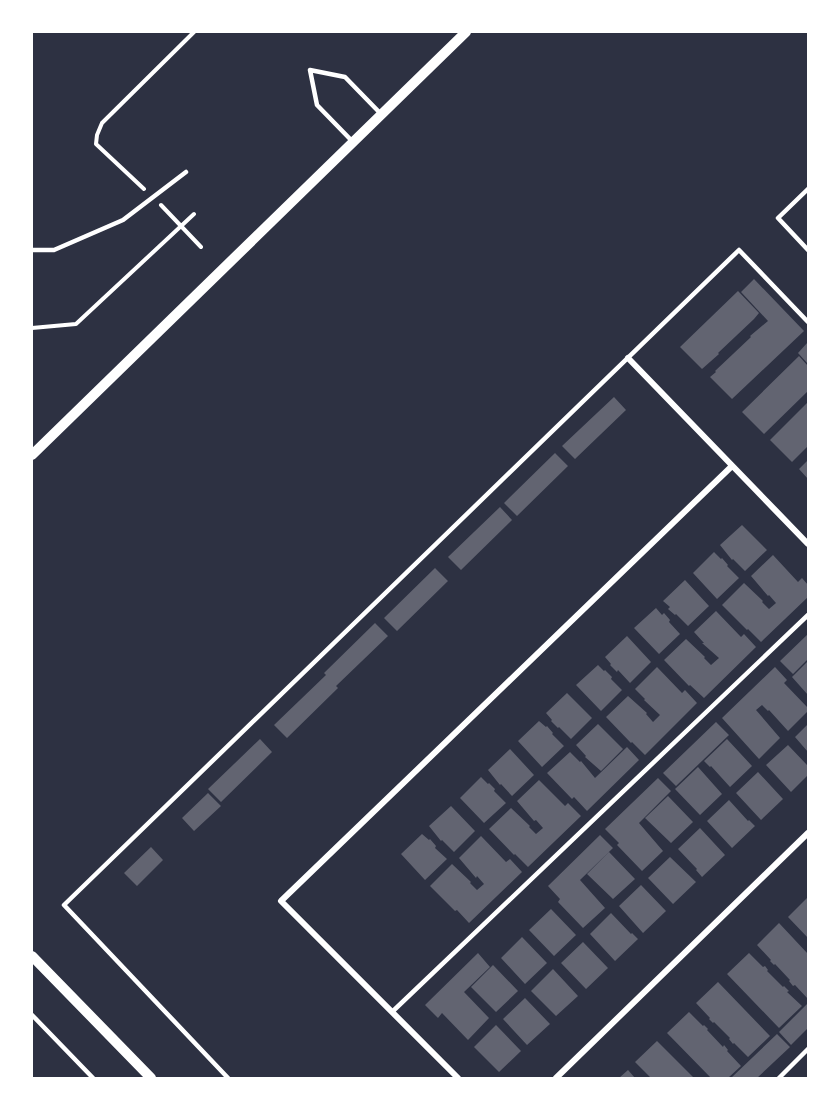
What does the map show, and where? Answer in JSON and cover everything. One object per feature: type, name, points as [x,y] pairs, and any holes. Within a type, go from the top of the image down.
[{"type":"street","points":[[32,454],[466,32]]},
{"type":"street","points":[[628,358],[808,544]]},
{"type":"street","points":[[458,1078],[281,901],[732,466]]},
{"type":"street","points":[[556,1078],[808,833]]},
{"type":"street","points":[[32,956],[150,1078]]},
{"type":"lane","points":[[353,142],[317,105],[310,69],[345,77],[381,114]]},
{"type":"lane","points":[[32,250],[54,250],[123,220],[186,172]]},
{"type":"lane","points":[[808,189],[778,218],[808,250]]},
{"type":"lane","points":[[228,1078],[64,905],[739,250],[808,322]]},
{"type":"lane","points":[[392,1012],[808,615]]},
{"type":"lane","points":[[32,1015],[93,1078]]},
{"type":"lane","points":[[779,1078],[808,1049]]},
{"type":"path","points":[[194,32],[102,123],[96,144],[153,197],[201,247]]},
{"type":"path","points":[[32,328],[76,324],[194,214]]},
{"type":"building","points":[[754,279],[804,331],[732,399],[710,377],[768,321],[741,292]]},
{"type":"building","points":[[738,291],[759,313],[702,369],[680,347]]},
{"type":"building","points":[[808,342],[808,364],[798,353]]},
{"type":"building","points":[[799,356],[808,366],[808,391],[764,434],[742,412]]},
{"type":"building","points":[[614,397],[626,410],[575,459],[562,446]]},
{"type":"building","points":[[808,402],[808,446],[792,462],[770,440]]},
{"type":"building","points":[[555,453],[568,466],[517,516],[504,503]]},
{"type":"building","points":[[808,460],[808,479],[799,469]]},
{"type":"building","points":[[500,507],[512,520],[461,570],[448,557]]},
{"type":"building","points":[[742,525],[767,550],[745,571],[720,545]]},
{"type":"building","points":[[714,552],[739,578],[717,599],[693,573]]},
{"type":"building","points":[[773,555],[798,582],[802,578],[808,585],[808,597],[761,642],[722,605],[744,583],[769,609],[776,603],[751,576]]},
{"type":"building","points":[[435,568],[448,581],[397,631],[384,618]]},
{"type":"building","points":[[685,580],[709,606],[688,626],[668,609],[670,607],[663,601]]},
{"type":"building","points":[[656,608],[662,615],[664,613],[680,634],[659,654],[634,628]]},
{"type":"building","points":[[716,611],[741,637],[744,634],[756,647],[704,698],[664,660],[686,639],[711,665],[719,658],[702,643],[704,643],[694,632]]},
{"type":"building","points":[[375,623],[388,636],[287,738],[274,725]]},
{"type":"building","points":[[808,634],[808,659],[793,674],[780,661]]},
{"type":"building","points":[[627,636],[651,662],[630,683],[610,665],[605,657]]},
{"type":"building","points":[[808,661],[808,695],[792,677]]},
{"type":"building","points":[[598,665],[622,690],[601,711],[576,685]]},
{"type":"building","points":[[657,667],[682,693],[685,690],[697,703],[645,755],[606,717],[628,696],[647,713],[653,722],[660,715],[635,689]]},
{"type":"building","points":[[775,667],[787,680],[784,683],[808,708],[808,711],[788,731],[762,705],[756,710],[780,738],[759,759],[722,718]]},
{"type":"building","points":[[567,693],[592,718],[571,739],[551,721],[546,713]]},
{"type":"building","points":[[539,721],[547,726],[564,746],[542,767],[518,741]]},
{"type":"building","points":[[716,722],[729,735],[676,786],[663,773]]},
{"type":"building","points":[[598,724],[623,749],[601,771],[585,757],[576,745]]},
{"type":"building","points":[[808,724],[808,752],[795,737]]},
{"type":"building","points":[[260,739],[272,752],[221,802],[208,789]]},
{"type":"building","points":[[727,739],[752,766],[730,787],[704,761]]},
{"type":"building","points":[[788,745],[807,765],[808,763],[808,775],[791,792],[766,765]]},
{"type":"building","points":[[627,747],[639,760],[587,811],[547,773],[570,752],[595,778]]},
{"type":"building","points":[[510,749],[534,775],[512,796],[488,770]]},
{"type":"building","points":[[698,767],[722,794],[700,815],[675,789]]},
{"type":"building","points":[[758,772],[783,799],[761,820],[736,793]]},
{"type":"building","points":[[481,777],[506,803],[484,823],[460,798]]},
{"type":"building","points":[[658,778],[671,791],[639,823],[663,851],[642,871],[605,829]]},
{"type":"building","points":[[539,780],[565,806],[568,803],[581,816],[528,867],[489,829],[511,808],[536,834],[543,828],[517,801]]},
{"type":"building","points":[[208,793],[221,806],[194,831],[182,818]]},
{"type":"building","points":[[668,796],[693,822],[671,843],[645,818]]},
{"type":"building","points":[[729,800],[755,826],[732,848],[707,821]]},
{"type":"building","points":[[451,806],[475,831],[454,852],[429,826]]},
{"type":"building","points":[[700,828],[725,855],[702,877],[678,849]]},
{"type":"building","points":[[422,834],[430,839],[436,846],[435,848],[447,859],[425,880],[401,854]]},
{"type":"building","points":[[600,835],[613,848],[580,880],[605,908],[583,928],[558,902],[560,899],[548,886]]},
{"type":"building","points":[[481,836],[506,862],[510,859],[522,872],[469,923],[430,886],[452,864],[477,890],[484,884],[459,858]]},
{"type":"building","points":[[151,847],[163,860],[137,886],[124,873]]},
{"type":"building","points":[[609,852],[635,879],[613,899],[587,874]]},
{"type":"building","points":[[670,857],[696,882],[673,904],[648,878]]},
{"type":"building","points":[[641,885],[666,911],[643,933],[619,906]]},
{"type":"building","points":[[808,897],[808,938],[788,917]]},
{"type":"building","points":[[551,909],[576,935],[554,956],[529,930]]},
{"type":"building","points":[[611,913],[638,939],[615,961],[590,934]]},
{"type":"building","points":[[779,923],[808,954],[808,999],[795,985],[793,986],[757,945]]},
{"type":"building","points":[[522,937],[547,963],[525,984],[501,958]]},
{"type":"building","points":[[583,942],[608,968],[586,989],[561,963]]},
{"type":"building","points":[[478,953],[490,967],[464,992],[489,1018],[468,1040],[442,1013],[438,1018],[425,1005]]},
{"type":"building","points":[[749,953],[763,967],[765,966],[767,971],[802,1006],[779,1028],[727,974]]},
{"type":"building","points":[[493,965],[518,991],[496,1012],[471,987]]},
{"type":"building","points":[[553,969],[578,996],[556,1016],[531,991]]},
{"type":"building","points":[[718,982],[770,1036],[748,1057],[696,1003]]},
{"type":"building","points":[[525,998],[550,1024],[527,1045],[503,1019]]},
{"type":"building","points":[[808,1003],[808,1028],[791,1045],[779,1032]]},
{"type":"building","points":[[689,1012],[723,1047],[724,1045],[741,1066],[728,1078],[711,1078],[667,1033]]},
{"type":"building","points":[[496,1025],[521,1051],[499,1072],[474,1047]]},
{"type":"building","points":[[777,1034],[790,1047],[757,1078],[731,1078]]},
{"type":"building","points":[[657,1041],[694,1078],[648,1078],[650,1077],[635,1062]]},
{"type":"building","points":[[628,1070],[635,1078],[619,1078]]}]
